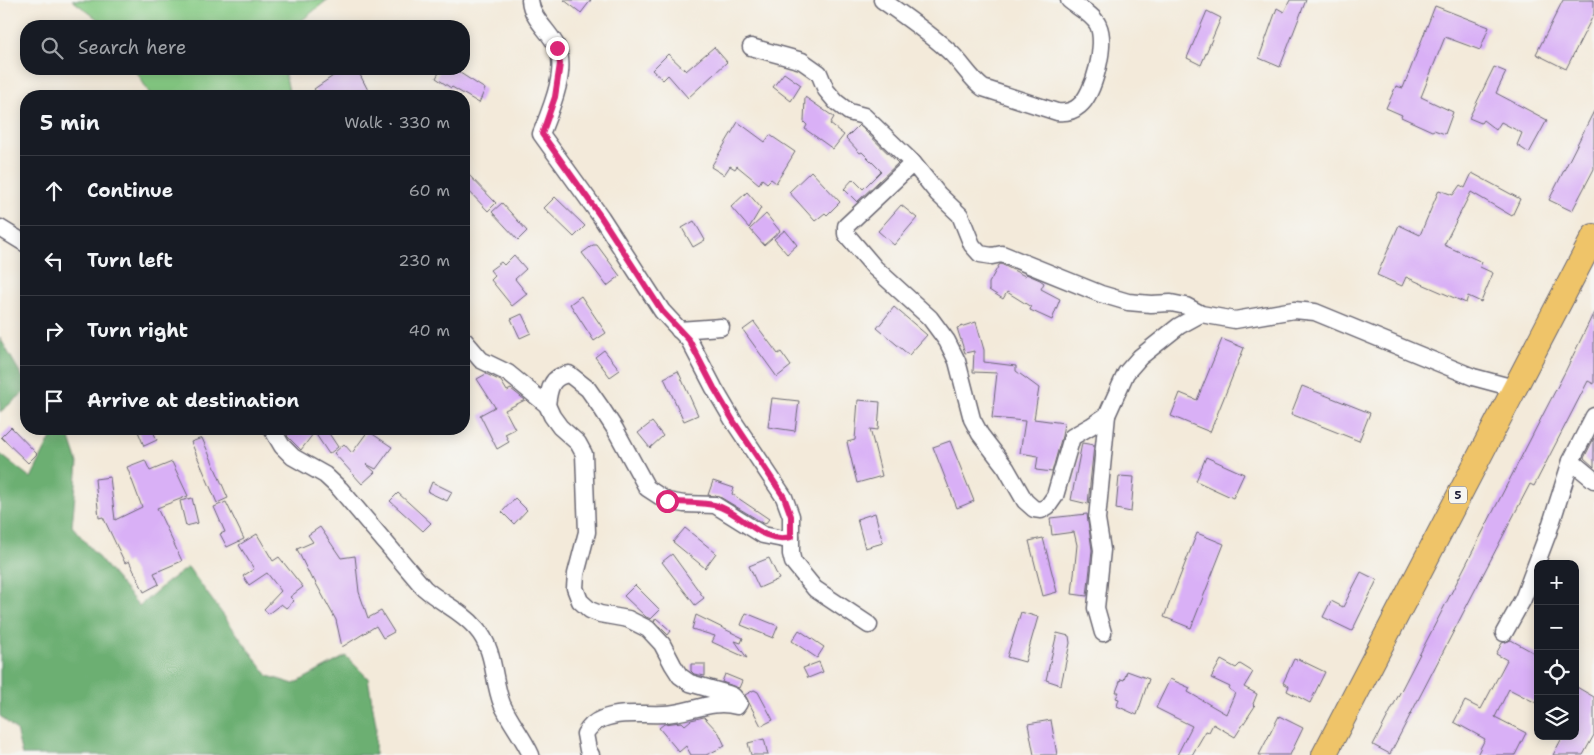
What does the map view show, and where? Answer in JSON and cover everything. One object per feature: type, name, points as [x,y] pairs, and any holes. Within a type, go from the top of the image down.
[{"type":"highway","name":"5","points":[[1324,755],[1594,236]]},
{"type":"street","points":[[530,0],[531,10],[557,48],[560,64],[555,97],[542,134],[601,217],[662,311],[689,340],[729,414],[784,497],[791,516],[791,554],[793,562],[815,589],[869,625]]},
{"type":"street","points":[[882,0],[911,20],[952,54],[975,82],[983,88],[1057,112],[1066,113],[1078,107],[1085,99],[1093,82],[1100,58],[1101,42],[1101,32],[1098,23],[1093,17],[1069,0]]},
{"type":"street","points":[[750,47],[802,60],[819,73],[826,90],[836,102],[849,112],[864,116],[913,163],[938,194],[960,215],[972,245],[980,254],[992,256],[1002,254],[1110,297],[1128,302],[1171,303],[1186,306],[1201,314],[1235,320],[1294,310],[1315,312],[1473,377],[1514,388]]},
{"type":"street","points":[[913,163],[846,226],[846,234],[875,268],[930,318],[947,341],[957,361],[972,419],[980,434],[1006,468],[1025,502],[1034,509],[1041,510],[1048,506],[1055,496],[1072,437],[1107,415]]},
{"type":"street","points":[[0,228],[20,240]]},
{"type":"street","points":[[1103,633],[1096,608],[1102,550],[1097,519],[1107,415],[1126,373],[1140,357],[1179,326],[1201,314]]},
{"type":"street","points":[[679,330],[721,327]]},
{"type":"street","points":[[470,347],[481,360],[508,373],[547,405],[560,427],[578,443],[584,454],[587,532],[576,574],[575,588],[580,601],[590,610],[600,614],[628,619],[648,629],[662,644],[676,670],[690,683],[733,696],[739,703],[737,706],[714,703],[684,712],[613,715],[591,725],[585,734],[588,750],[591,755]]},
{"type":"street","points":[[547,405],[549,391],[554,380],[561,375],[569,374],[588,389],[616,429],[647,488],[667,501],[684,504],[715,505],[763,535],[783,539],[791,537]]},
{"type":"street","points":[[1504,633],[1523,599],[1548,533],[1571,461],[1594,416]]},
{"type":"street","points":[[276,435],[282,446],[293,457],[325,475],[340,489],[424,588],[463,615],[477,628],[485,639],[492,658],[502,703],[531,755]]},
{"type":"street","points":[[1571,461],[1594,480]]},
{"type":"green space","points":[[72,0],[327,0],[302,20],[99,20]]},
{"type":"green space","points":[[139,75],[285,75],[289,90],[147,90]]},
{"type":"green space","points":[[0,338],[20,373],[20,396],[0,412]]},
{"type":"green space","points":[[52,435],[69,435],[78,463],[72,526],[139,606],[188,567],[268,676],[294,684],[346,656],[368,678],[376,725],[375,755],[22,755],[16,730],[0,716],[0,454],[31,478]]},
{"type":"building","points":[[564,0],[591,0],[581,13]]},
{"type":"building","points":[[1290,0],[1306,0],[1280,67],[1259,58],[1277,8],[1284,12]]},
{"type":"building","points":[[1563,0],[1594,0],[1594,14],[1566,69],[1536,54]]},
{"type":"building","points":[[1435,6],[1489,27],[1480,50],[1445,37],[1421,97],[1453,112],[1445,134],[1432,131],[1386,108],[1396,86],[1403,88]]},
{"type":"building","points":[[1207,11],[1221,18],[1201,65],[1187,58]]},
{"type":"building","points":[[714,47],[727,62],[688,98],[668,75],[663,80],[652,70],[668,54],[686,71]]},
{"type":"building","points":[[1494,67],[1506,72],[1496,93],[1547,120],[1529,153],[1517,145],[1522,133],[1501,122],[1496,130],[1483,120],[1481,123],[1469,118]]},
{"type":"building","points":[[784,73],[801,85],[791,101],[773,87]]},
{"type":"building","points":[[335,75],[360,75],[368,90],[315,90]]},
{"type":"building","points":[[438,75],[463,75],[485,89],[479,103],[470,98],[470,90],[451,88],[436,78]]},
{"type":"building","points":[[805,97],[834,117],[830,124],[844,135],[833,149],[805,129],[807,125],[804,122]]},
{"type":"building","points":[[1594,111],[1594,169],[1572,211],[1549,200]]},
{"type":"building","points":[[738,122],[765,142],[770,135],[795,152],[776,183],[771,179],[767,183],[762,179],[759,184],[737,166],[735,169],[730,166],[724,175],[711,167]]},
{"type":"building","points":[[859,125],[898,163],[857,202],[844,189],[853,179],[863,189],[881,171],[846,138]]},
{"type":"building","points":[[811,171],[840,202],[827,215],[825,213],[815,221],[789,192]]},
{"type":"building","points":[[1472,173],[1520,199],[1512,216],[1471,192],[1444,245],[1482,262],[1480,267],[1493,273],[1481,302],[1468,296],[1466,303],[1406,277],[1402,286],[1377,275],[1399,225],[1420,235],[1439,190],[1453,195],[1460,185],[1465,188]]},
{"type":"building","points":[[470,176],[496,203],[488,211],[470,192]]},
{"type":"building","points":[[747,192],[761,208],[749,228],[731,207]]},
{"type":"building","points":[[555,197],[585,226],[574,237],[544,208]]},
{"type":"building","points":[[502,203],[527,231],[518,240],[492,212]]},
{"type":"building","points":[[901,205],[917,218],[894,245],[878,231]]},
{"type":"building","points":[[766,214],[780,231],[764,245],[750,229]]},
{"type":"building","points":[[694,221],[705,240],[693,247],[682,228]]},
{"type":"building","points":[[785,230],[797,245],[787,254],[774,239]]},
{"type":"building","points":[[593,245],[597,245],[620,276],[607,286],[582,253]]},
{"type":"building","points":[[514,255],[526,269],[515,279],[527,294],[512,306],[491,280],[495,276],[490,270],[501,262],[504,265]]},
{"type":"building","points":[[1001,264],[1025,276],[1026,274],[1040,280],[1044,283],[1041,289],[1060,299],[1052,320],[1030,310],[1031,307],[1007,292],[1003,299],[989,290],[989,283]]},
{"type":"building","points":[[581,296],[606,333],[594,341],[570,304]]},
{"type":"building","points":[[894,307],[927,335],[909,355],[877,328]]},
{"type":"building","points":[[1594,312],[1594,384],[1588,381],[1534,486],[1530,484],[1390,754],[1373,745]]},
{"type":"building","points":[[522,314],[531,333],[520,338],[511,319]]},
{"type":"building","points":[[754,322],[778,354],[781,352],[791,366],[777,377],[743,330]]},
{"type":"building","points":[[976,322],[984,350],[984,362],[1016,366],[1016,371],[1039,388],[1034,419],[1064,423],[1052,472],[1036,470],[1038,456],[1020,453],[1025,421],[992,418],[997,373],[973,372],[974,351],[965,353],[957,328]]},
{"type":"building","points":[[1222,339],[1244,348],[1210,432],[1171,416],[1180,393],[1197,400]]},
{"type":"building","points":[[604,350],[620,370],[610,377],[595,357]]},
{"type":"building","points":[[678,371],[698,415],[684,421],[664,378]]},
{"type":"building","points":[[486,374],[501,381],[507,391],[511,389],[525,400],[505,410],[515,429],[505,434],[509,442],[497,449],[480,415],[495,407],[477,379]]},
{"type":"building","points":[[1302,386],[1370,413],[1359,441],[1291,414]]},
{"type":"building","points":[[772,398],[799,401],[795,431],[768,427]]},
{"type":"building","points":[[858,400],[880,402],[878,430],[870,429],[882,476],[857,483],[847,442],[855,440]]},
{"type":"building","points":[[652,422],[663,436],[650,448],[638,433]]},
{"type":"building","points":[[11,427],[37,454],[28,463],[1,437]]},
{"type":"building","points":[[139,435],[155,435],[157,440],[144,446]]},
{"type":"building","points":[[288,435],[312,435],[301,450]]},
{"type":"building","points":[[316,435],[330,435],[338,447],[329,454]]},
{"type":"building","points":[[365,435],[374,435],[392,447],[376,469],[366,464],[375,472],[362,484],[334,453],[344,444],[352,453]]},
{"type":"building","points":[[202,438],[228,498],[217,503],[191,442]]},
{"type":"building","points":[[1594,438],[1594,467],[1584,458]]},
{"type":"building","points":[[950,441],[974,501],[957,508],[933,447]]},
{"type":"building","points":[[1082,443],[1094,445],[1088,504],[1071,500]]},
{"type":"building","points":[[1206,457],[1244,474],[1233,498],[1196,481]]},
{"type":"building","points":[[145,460],[150,471],[172,462],[188,496],[157,508],[182,561],[154,573],[159,584],[144,592],[129,561],[125,563],[103,517],[99,518],[95,479],[110,477],[115,520],[142,507],[127,467]]},
{"type":"building","points":[[1119,476],[1134,477],[1131,512],[1116,509]]},
{"type":"building","points":[[713,481],[734,488],[732,494],[769,519],[765,524],[720,497],[708,495]]},
{"type":"building","points":[[432,482],[452,492],[447,501],[428,492]]},
{"type":"building","points":[[398,493],[431,523],[423,531],[390,501]]},
{"type":"building","points":[[192,498],[198,523],[186,526],[180,501]]},
{"type":"building","points":[[515,498],[527,510],[514,524],[502,512]]},
{"type":"building","points":[[226,502],[244,539],[227,547],[220,534],[225,532],[214,507]]},
{"type":"building","points":[[875,513],[883,543],[865,548],[857,519]]},
{"type":"building","points":[[1087,514],[1092,550],[1087,596],[1072,594],[1077,545],[1074,532],[1052,535],[1050,518]]},
{"type":"building","points":[[320,527],[341,558],[355,556],[359,592],[368,618],[381,611],[394,632],[383,638],[376,626],[342,647],[336,620],[313,578],[312,580],[297,549],[313,542],[308,535]]},
{"type":"building","points":[[685,528],[716,553],[705,568],[673,542]]},
{"type":"building","points":[[1197,533],[1224,544],[1191,628],[1164,617]]},
{"type":"building","points":[[257,534],[273,561],[279,557],[303,587],[290,597],[294,601],[286,608],[281,604],[268,614],[264,609],[281,591],[267,573],[249,585],[243,576],[254,569],[239,545]]},
{"type":"building","points":[[1043,538],[1057,592],[1043,596],[1029,541]]},
{"type":"building","points":[[672,554],[704,598],[695,605],[662,562]]},
{"type":"building","points":[[769,558],[779,579],[759,588],[749,566]]},
{"type":"building","points":[[1361,572],[1377,580],[1352,631],[1323,617],[1331,601],[1343,607]]},
{"type":"building","points":[[635,585],[660,610],[651,619],[646,617],[624,596]]},
{"type":"building","points":[[1021,612],[1038,617],[1025,662],[1007,657]]},
{"type":"building","points":[[746,613],[778,626],[773,638],[741,625]]},
{"type":"building","points":[[696,615],[743,638],[741,643],[735,641],[747,658],[712,642],[715,636],[692,629]]},
{"type":"building","points":[[656,618],[671,631],[668,635],[654,621]]},
{"type":"building","points":[[799,630],[824,647],[817,658],[792,641]]},
{"type":"building","points":[[1057,633],[1069,636],[1070,643],[1061,685],[1046,680]]},
{"type":"building","points":[[1511,640],[1534,653],[1534,702],[1509,689],[1495,717],[1526,733],[1515,755],[1477,755],[1485,739],[1454,722],[1465,701],[1481,709],[1507,660],[1496,654],[1502,643]]},
{"type":"building","points":[[1294,659],[1298,659],[1325,672],[1310,703],[1287,691],[1289,686],[1283,683]]},
{"type":"building","points":[[1221,660],[1236,668],[1240,664],[1253,672],[1244,687],[1257,694],[1253,704],[1255,706],[1235,737],[1213,724],[1209,732],[1206,731],[1192,755],[1177,755],[1192,726],[1156,708],[1170,679],[1190,688],[1188,692],[1226,714],[1235,693],[1229,689],[1230,687],[1211,678]]},
{"type":"building","points":[[819,662],[823,672],[808,678],[803,668]]},
{"type":"building","points":[[691,664],[705,664],[705,676],[694,674],[691,671]]},
{"type":"building","points":[[1127,671],[1149,679],[1137,715],[1117,706],[1119,699],[1116,698],[1119,692],[1116,692],[1121,679],[1124,680]]},
{"type":"building","points":[[725,674],[742,681],[739,688],[722,682]]},
{"type":"building","points":[[1579,688],[1594,697],[1594,735],[1583,755],[1553,755],[1561,740],[1579,740]]},
{"type":"building","points":[[754,690],[758,692],[773,720],[761,726],[745,695]]},
{"type":"building","points":[[1279,716],[1303,728],[1290,755],[1259,755]]},
{"type":"building","points":[[704,717],[719,733],[725,746],[706,755],[691,755],[686,746],[679,752],[659,728],[664,724],[682,722],[685,725],[691,720]]},
{"type":"building","points":[[1051,720],[1057,755],[1034,755],[1028,724]]},
{"type":"building","points":[[764,739],[768,755],[751,755],[748,743]]},
{"type":"route","points":[[557,48],[560,64],[555,97],[542,134],[601,217],[644,286],[662,311],[689,340],[734,422],[784,497],[791,516],[791,537],[783,539],[763,535],[715,505],[684,504],[667,501]]}]
